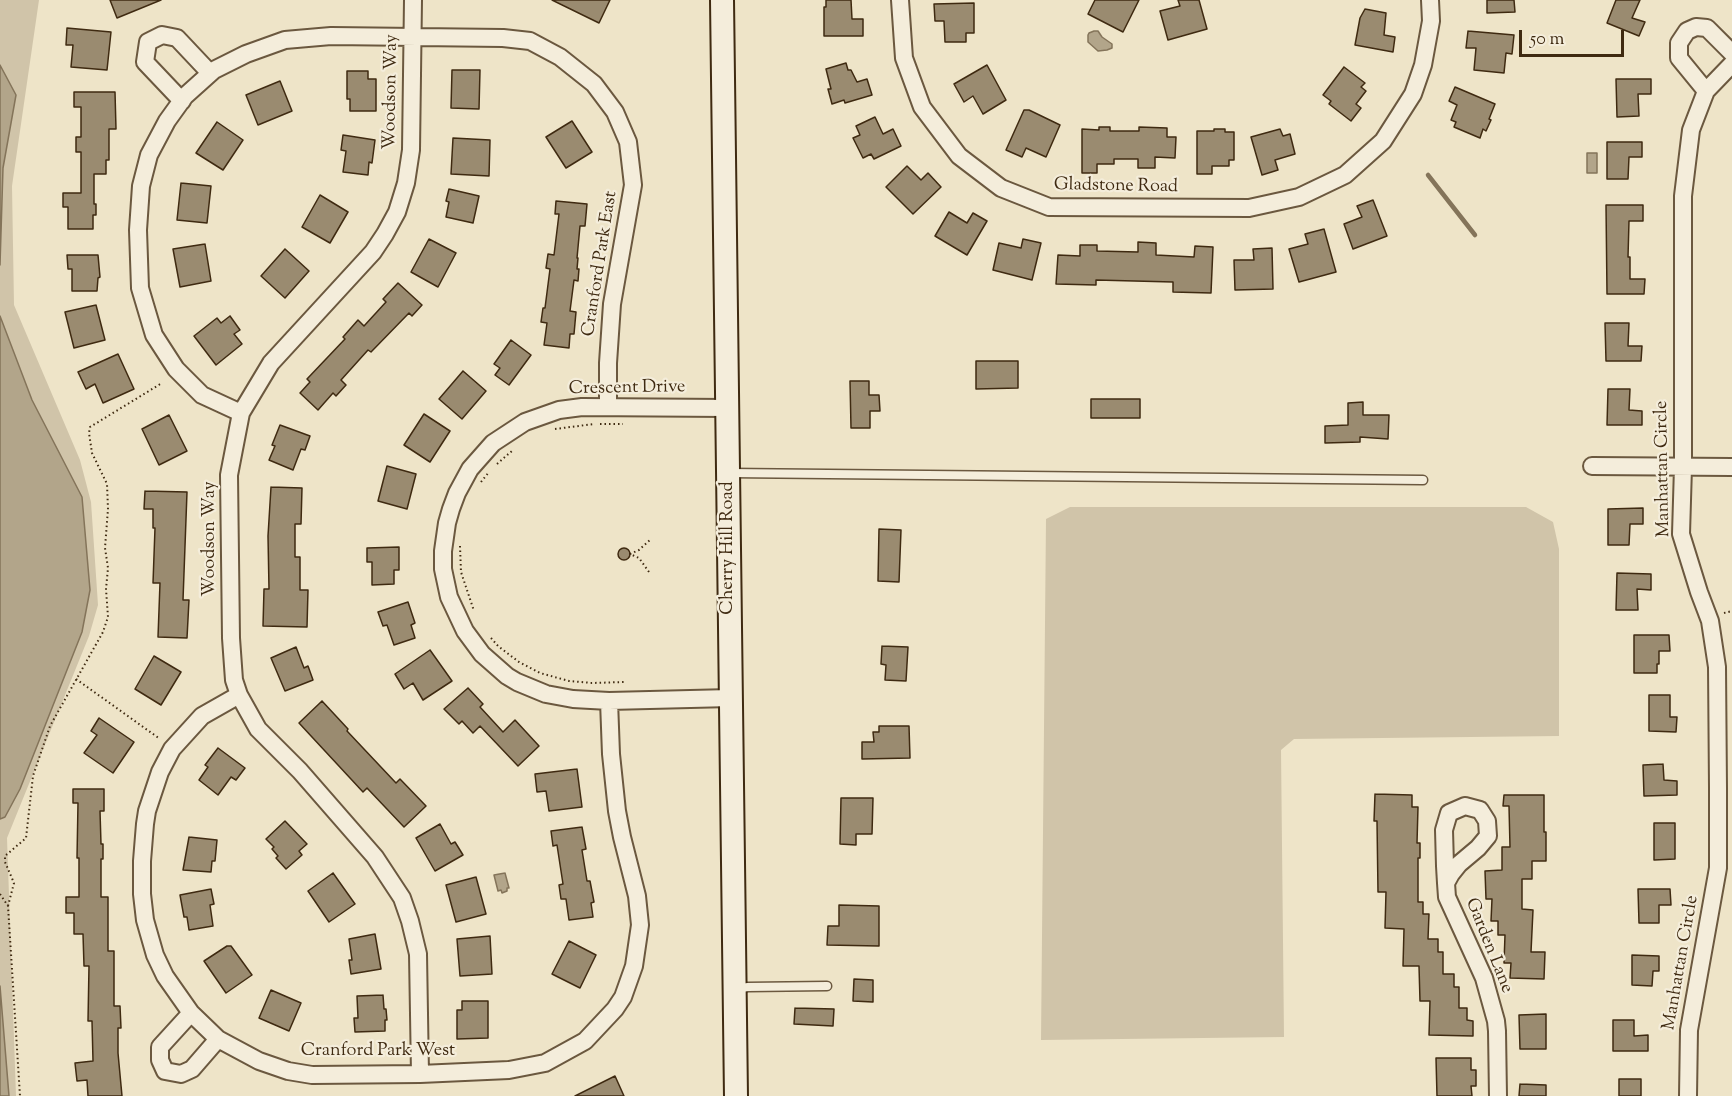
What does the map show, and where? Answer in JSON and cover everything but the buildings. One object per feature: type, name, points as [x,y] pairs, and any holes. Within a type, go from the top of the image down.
[{"type":"main road","name":"Cherry Hill Road","points":[[722,0],[736,1096]]},
{"type":"street","name":"Woodson Way","points":[[413,0],[411,150],[406,183],[397,212],[373,252],[271,363],[241,413],[229,475],[231,638],[234,680],[239,695],[258,729],[300,771],[375,857],[402,898],[418,954],[420,1074]]},
{"type":"street","name":"Gladstone Road","points":[[900,0],[904,58],[922,107],[959,156],[1000,188],[1049,207],[1249,208],[1299,197],[1345,175],[1383,141],[1413,94],[1423,65],[1431,21],[1430,0]]},
{"type":"street","points":[[1706,91],[1679,58],[1679,43],[1687,31],[1696,27],[1707,28],[1732,53]]},
{"type":"street","points":[[182,101],[145,62],[148,42],[162,35],[177,38],[210,73]]},
{"type":"street","name":"Cranford Park East","points":[[241,413],[202,395],[176,369],[154,335],[140,288],[138,230],[141,186],[149,155],[167,121],[182,101],[210,73],[246,54],[285,40],[331,36],[503,38],[530,41],[560,57],[594,84],[615,112],[628,142],[633,185],[612,304],[608,407]]},
{"type":"street","name":"Manhattan Circle","points":[[1688,1096],[1689,1030],[1718,868],[1725,788],[1717,667],[1710,621],[1681,534],[1683,196],[1691,130],[1706,91],[1732,64]]},
{"type":"street","name":"Crescent Drive","points":[[727,408],[608,407],[560,410],[517,427],[493,444],[470,470],[457,493],[447,523],[443,569],[449,597],[465,631],[482,654],[507,676],[531,688],[546,694],[573,699],[609,701],[731,698]]},
{"type":"street","points":[[1592,466],[1732,467]]},
{"type":"street","name":"Cranford Park West","points":[[239,695],[202,716],[172,749],[156,784],[147,811],[142,861],[145,920],[150,941],[165,976],[191,1013],[218,1039],[260,1061],[288,1071],[312,1075],[509,1070],[545,1063],[585,1041],[615,1009],[623,997],[634,966],[640,925],[637,896],[617,811],[611,754],[609,701]]},
{"type":"street","name":"Garden Lane","points":[[1446,883],[1447,897],[1484,978],[1496,1021],[1498,1096]]},
{"type":"street","points":[[191,1013],[160,1047],[160,1060],[165,1071],[181,1074],[192,1069],[218,1039]]},
{"type":"lane","points":[[729,473],[1422,480]]},
{"type":"lane","points":[[734,989],[827,986]]},
{"type":"path","points":[[20,1096],[8,906],[14,883],[5,862],[5,856],[26,838],[33,776],[50,726],[103,632],[108,617],[106,589],[108,568],[105,548],[107,484],[92,453],[90,427],[162,383]]},
{"type":"path","points":[[552,429],[595,424],[623,424]]},
{"type":"path","points":[[482,482],[500,461],[519,446]]},
{"type":"path","points":[[462,537],[461,573],[475,616]]},
{"type":"path","points":[[649,572],[639,558],[630,554],[639,550],[651,538]]},
{"type":"path","points":[[1724,613],[1732,611]]},
{"type":"path","points":[[486,632],[498,646],[519,662],[540,673],[569,681],[625,682]]},
{"type":"path","points":[[76,679],[160,739]]},
{"type":"path","points":[[0,894],[8,906]]},
{"type":"shaded area","points":[[0,0],[39,0],[12,186],[14,305],[80,460],[91,502],[98,605],[89,636],[7,838],[16,1096],[0,1096]]},
{"type":"shaded area","points":[[1098,31],[1112,44],[1112,48],[1098,51],[1088,42],[1089,33]]},
{"type":"shaded area","points":[[0,65],[16,95],[3,168],[0,265]]},
{"type":"shaded area","points":[[1587,153],[1597,153],[1597,173],[1587,173]]},
{"type":"shaded area","points":[[0,316],[32,400],[82,497],[90,590],[82,632],[20,789],[5,817],[0,819]]},
{"type":"shaded area","points":[[1070,507],[1526,507],[1553,522],[1559,549],[1559,736],[1294,739],[1281,750],[1284,1037],[1041,1040],[1046,519]]},
{"type":"shaded area","points":[[505,873],[509,888],[502,893],[501,890],[498,891],[494,875]]},
{"type":"shaded area","points":[[0,986],[9,1096],[0,1096]]},
{"type":"waterway","points":[[1428,175],[1475,235]]}]
